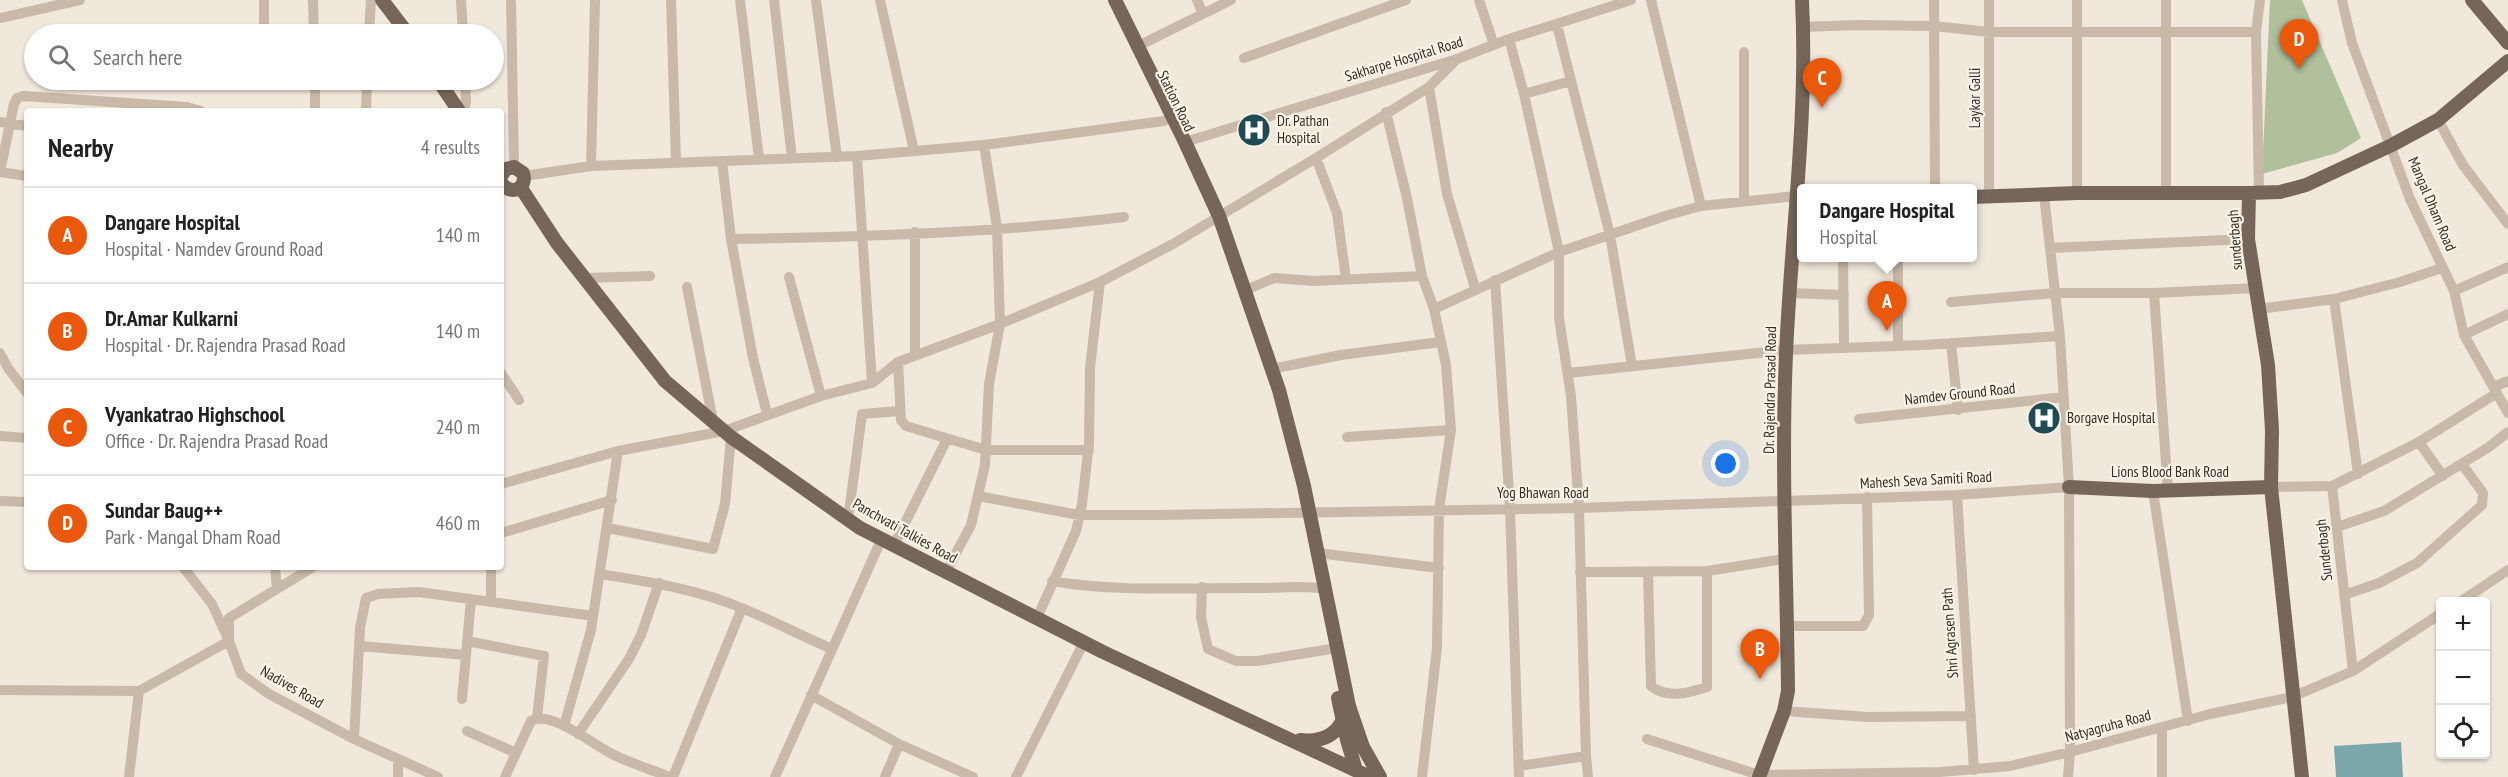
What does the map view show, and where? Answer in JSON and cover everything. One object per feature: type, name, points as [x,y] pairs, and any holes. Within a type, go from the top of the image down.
[{"type":"main road","points":[[382,0],[400,24]]},
{"type":"main road","name":"Station Road","points":[[1107,0],[1154,94],[1168,119],[1185,142],[1216,217]]},
{"type":"main road","name":"Station Road","points":[[1115,0],[1138,46],[1184,154],[1216,217]]},
{"type":"main road","name":"Dr. Rajendra Prasad Road","points":[[1799,184],[1803,94],[1802,0]]},
{"type":"main road","points":[[2472,0],[2508,43]]},
{"type":"main road","points":[[2254,193],[2280,192],[2306,185],[2392,145],[2438,120],[2508,61]]},
{"type":"main road","points":[[445,90],[457,108]]},
{"type":"main road","points":[[504,185],[510,191],[511,173]]},
{"type":"main road","name":"Panchvati Talkies Road","points":[[511,173],[557,243],[665,381],[727,434],[848,520],[1084,642],[1370,777]]},
{"type":"main road","name":"sunderbagh","points":[[1977,197],[2077,193],[2254,193],[2248,239],[2268,365],[2271,487],[2302,777]]},
{"type":"main road","name":"Dr. Rajendra Prasad Road","points":[[1759,776],[1784,711],[1788,691],[1784,559],[1786,350],[1797,215]]},
{"type":"main road","points":[[1216,217],[1246,290],[1294,439],[1305,512],[1333,649],[1343,719],[1356,770]]},
{"type":"main road","points":[[1216,217],[1275,400],[1318,553],[1321,589]]},
{"type":"main road","name":"Lions Blood Bank Road","points":[[2069,487],[2168,491],[2271,487]]},
{"type":"main road","points":[[1333,649],[1357,732],[1380,777]]},
{"type":"main road","points":[[1292,740],[1317,741],[1328,737],[1343,719]]},
{"type":"street","points":[[0,18],[81,0]]},
{"type":"street","points":[[264,0],[264,24]]},
{"type":"street","points":[[313,0],[314,24]]},
{"type":"street","points":[[370,24],[371,0]]},
{"type":"street","points":[[461,0],[462,24]]},
{"type":"street","points":[[512,0],[511,173],[591,166],[857,156],[984,146],[1168,119]]},
{"type":"street","points":[[591,166],[595,0]]},
{"type":"street","points":[[671,0],[676,162]]},
{"type":"street","points":[[740,0],[759,159]]},
{"type":"street","points":[[774,0],[792,159]]},
{"type":"street","points":[[816,0],[837,157]]},
{"type":"street","points":[[880,0],[914,151]]},
{"type":"street","points":[[1197,0],[1203,14]]},
{"type":"street","points":[[1138,46],[1231,0]]},
{"type":"street","points":[[1244,58],[1406,0]]},
{"type":"street","points":[[1479,0],[1494,45]]},
{"type":"street","name":"Sakharpe Hospital Road","points":[[1185,142],[1457,59],[1509,39],[1630,0]]},
{"type":"street","points":[[1651,0],[1701,206]]},
{"type":"street","points":[[1934,0],[1935,184]]},
{"type":"street","name":"Laykar Galli","points":[[1989,0],[1989,197]]},
{"type":"street","points":[[2077,0],[2077,193]]},
{"type":"street","points":[[2166,0],[2166,192]]},
{"type":"street","points":[[2254,193],[2256,32],[2260,0]]},
{"type":"street","name":"Mangal Dham Road","points":[[2342,0],[2352,43],[2392,145],[2410,200],[2454,291],[2464,335],[2508,413]]},
{"type":"street","points":[[1557,25],[1610,235],[1632,366]]},
{"type":"street","points":[[1803,27],[1934,26],[1989,32],[2256,32]]},
{"type":"street","points":[[1509,39],[1524,94],[1559,252],[1559,318],[1568,373],[1579,508],[1588,777]]},
{"type":"street","points":[[1744,52],[1744,200]]},
{"type":"street","points":[[504,483],[618,451],[727,434],[767,414],[821,396],[872,383],[898,362],[1000,324],[1100,282],[1173,244],[1316,158],[1429,87],[1457,59]]},
{"type":"street","points":[[1524,94],[1571,81]]},
{"type":"street","points":[[1429,87],[1447,194],[1475,288]]},
{"type":"street","points":[[315,90],[315,108]]},
{"type":"street","points":[[366,108],[367,90]]},
{"type":"street","points":[[464,108],[465,90]]},
{"type":"street","points":[[24,176],[0,172],[4,123],[16,98],[23,96],[190,108]]},
{"type":"street","points":[[1386,112],[1407,198],[1422,276],[1434,309],[1446,365],[1451,430],[1439,509],[1437,648],[1422,777]]},
{"type":"street","points":[[2438,120],[2463,165],[2508,224]]},
{"type":"street","points":[[4,123],[24,126]]},
{"type":"street","points":[[946,572],[971,525],[985,465],[989,384],[1000,324],[997,228],[984,146]]},
{"type":"street","points":[[857,156],[872,383]]},
{"type":"street","points":[[1316,158],[1337,213],[1346,279]]},
{"type":"street","points":[[722,161],[731,239],[753,358],[767,414]]},
{"type":"street","points":[[2044,195],[2060,336],[2069,487],[2070,752],[2068,777]]},
{"type":"street","points":[[1434,309],[1475,288],[1559,252],[1701,206],[1797,196]]},
{"type":"street","points":[[731,239],[862,236],[1046,226],[1124,217]]},
{"type":"street","points":[[915,232],[915,355]]},
{"type":"street","points":[[2050,248],[2248,239]]},
{"type":"street","points":[[1843,262],[1845,348]]},
{"type":"street","points":[[1898,262],[1898,346]]},
{"type":"street","points":[[2454,291],[2508,267]]},
{"type":"street","points":[[2259,309],[2334,299],[2400,282],[2442,268]]},
{"type":"street","points":[[585,278],[650,276]]},
{"type":"street","points":[[1246,290],[1274,278],[1314,281],[1422,276]]},
{"type":"street","points":[[789,277],[821,396]]},
{"type":"street","points":[[1496,280],[1510,508],[1519,772],[1586,756]]},
{"type":"street","points":[[1036,618],[1076,531],[1089,450],[1090,368],[1100,282]]},
{"type":"street","points":[[687,287],[713,421]]},
{"type":"street","points":[[1951,302],[2055,292],[2154,293],[2256,288]]},
{"type":"street","points":[[1789,293],[1844,295]]},
{"type":"street","points":[[2154,293],[2168,491]]},
{"type":"street","points":[[2334,299],[2358,474]]},
{"type":"street","points":[[2464,335],[2508,314]]},
{"type":"street","points":[[1568,373],[1786,350],[2060,336]]},
{"type":"street","points":[[1272,369],[1341,355],[1440,342]]},
{"type":"street","points":[[1951,343],[1958,410]]},
{"type":"street","points":[[0,353],[24,389]]},
{"type":"street","points":[[898,362],[901,420],[906,426],[986,450],[1089,450]]},
{"type":"street","points":[[504,378],[519,400]]},
{"type":"street","points":[[2271,487],[2332,486],[2419,442],[2508,381]]},
{"type":"street","name":"Namdev Ground Road","points":[[1858,418],[2064,398]]},
{"type":"street","points":[[848,520],[862,414],[900,411]]},
{"type":"street","points":[[1347,437],[1451,430]]},
{"type":"street","points":[[2337,527],[2384,511],[2489,447],[2508,432]]},
{"type":"street","points":[[608,528],[713,549],[725,504],[727,434]]},
{"type":"street","points":[[0,436],[24,438]]},
{"type":"street","points":[[775,777],[832,649],[888,542],[947,439]]},
{"type":"street","points":[[2419,442],[2443,476]]},
{"type":"street","points":[[564,726],[593,616],[618,451]]},
{"type":"street","points":[[2344,595],[2379,583],[2417,563],[2482,505],[2483,493],[2462,464]]},
{"type":"street","name":"Sunderbagh","points":[[2332,486],[2353,671]]},
{"type":"street","name":"Mahesh Seva Samiti Road","points":[[1784,501],[1957,495],[2069,487]]},
{"type":"street","points":[[2153,491],[2188,721]]},
{"type":"street","name":"Shri Agrasen Path","points":[[1957,495],[1974,770]]},
{"type":"street","name":"Yog Bhawan Road","points":[[978,496],[1079,515],[1579,508],[1784,501]]},
{"type":"street","points":[[1787,626],[1863,626],[1869,615],[1867,497]]},
{"type":"street","points":[[504,531],[612,500]]},
{"type":"street","points":[[0,501],[24,502]]},
{"type":"street","points":[[1318,553],[1439,568]]},
{"type":"street","points":[[1580,572],[1707,571],[1784,559]]},
{"type":"street","name":"Nadives Road","points":[[185,570],[212,604],[241,674],[269,694],[354,739],[438,777]]},
{"type":"street","points":[[274,570],[277,589]]},
{"type":"street","points":[[0,690],[139,691],[229,641],[229,618],[309,570]]},
{"type":"street","points":[[490,570],[491,602]]},
{"type":"street","points":[[2468,597],[2508,570]]},
{"type":"street","points":[[1648,572],[1651,686],[1658,691],[1674,694],[1707,687],[1707,571]]},
{"type":"street","points":[[600,574],[659,583],[742,608],[832,649]]},
{"type":"street","points":[[1052,581],[1087,587],[1137,590],[1202,587],[1321,589]]},
{"type":"street","points":[[578,734],[602,703],[629,659],[641,635],[659,583]]},
{"type":"street","points":[[1202,587],[1201,617],[1208,649],[1236,661],[1257,661],[1333,649]]},
{"type":"street","points":[[354,739],[360,628],[366,598],[378,594],[402,592],[593,616]]},
{"type":"street","points":[[462,699],[471,599]]},
{"type":"street","points":[[505,777],[531,721],[537,717],[564,726],[610,753],[671,777],[742,608]]},
{"type":"street","name":"Natyagruha Road","points":[[1647,739],[1759,776],[1940,772],[2010,766],[2292,697],[2353,671],[2436,617]]},
{"type":"street","points":[[467,641],[544,656],[537,717]]},
{"type":"street","points":[[1016,777],[1084,642]]},
{"type":"street","points":[[360,646],[466,655]]},
{"type":"street","points":[[129,777],[139,691]]},
{"type":"street","points":[[811,695],[899,744],[973,777]]},
{"type":"street","points":[[1784,711],[1868,717],[1971,716]]},
{"type":"street","points":[[2162,728],[2162,777]]},
{"type":"street","points":[[467,731],[516,753]]},
{"type":"street","points":[[885,777],[899,744]]},
{"type":"street","points":[[398,759],[398,777]]},
{"type":"green space","points":[[2270,0],[2302,0],[2361,138],[2337,153],[2262,174]]},
{"type":"water","points":[[2401,742],[2403,777],[2336,777],[2334,746]]},
{"type":"place","name":"Sundar Baug++","points":[[2299,69]]},
{"type":"place","name":"Vyankatrao Highschool","points":[[1822,108]]},
{"type":"place","name":"Dr. Pathan Hospital","points":[[1254,130]]},
{"type":"place","name":"Dangare Hospital","points":[[1887,331]]},
{"type":"place","name":"Borgave Hospital","points":[[2044,418]]},
{"type":"place","name":"Dr.Amar Kulkarni","points":[[1760,679]]}]
